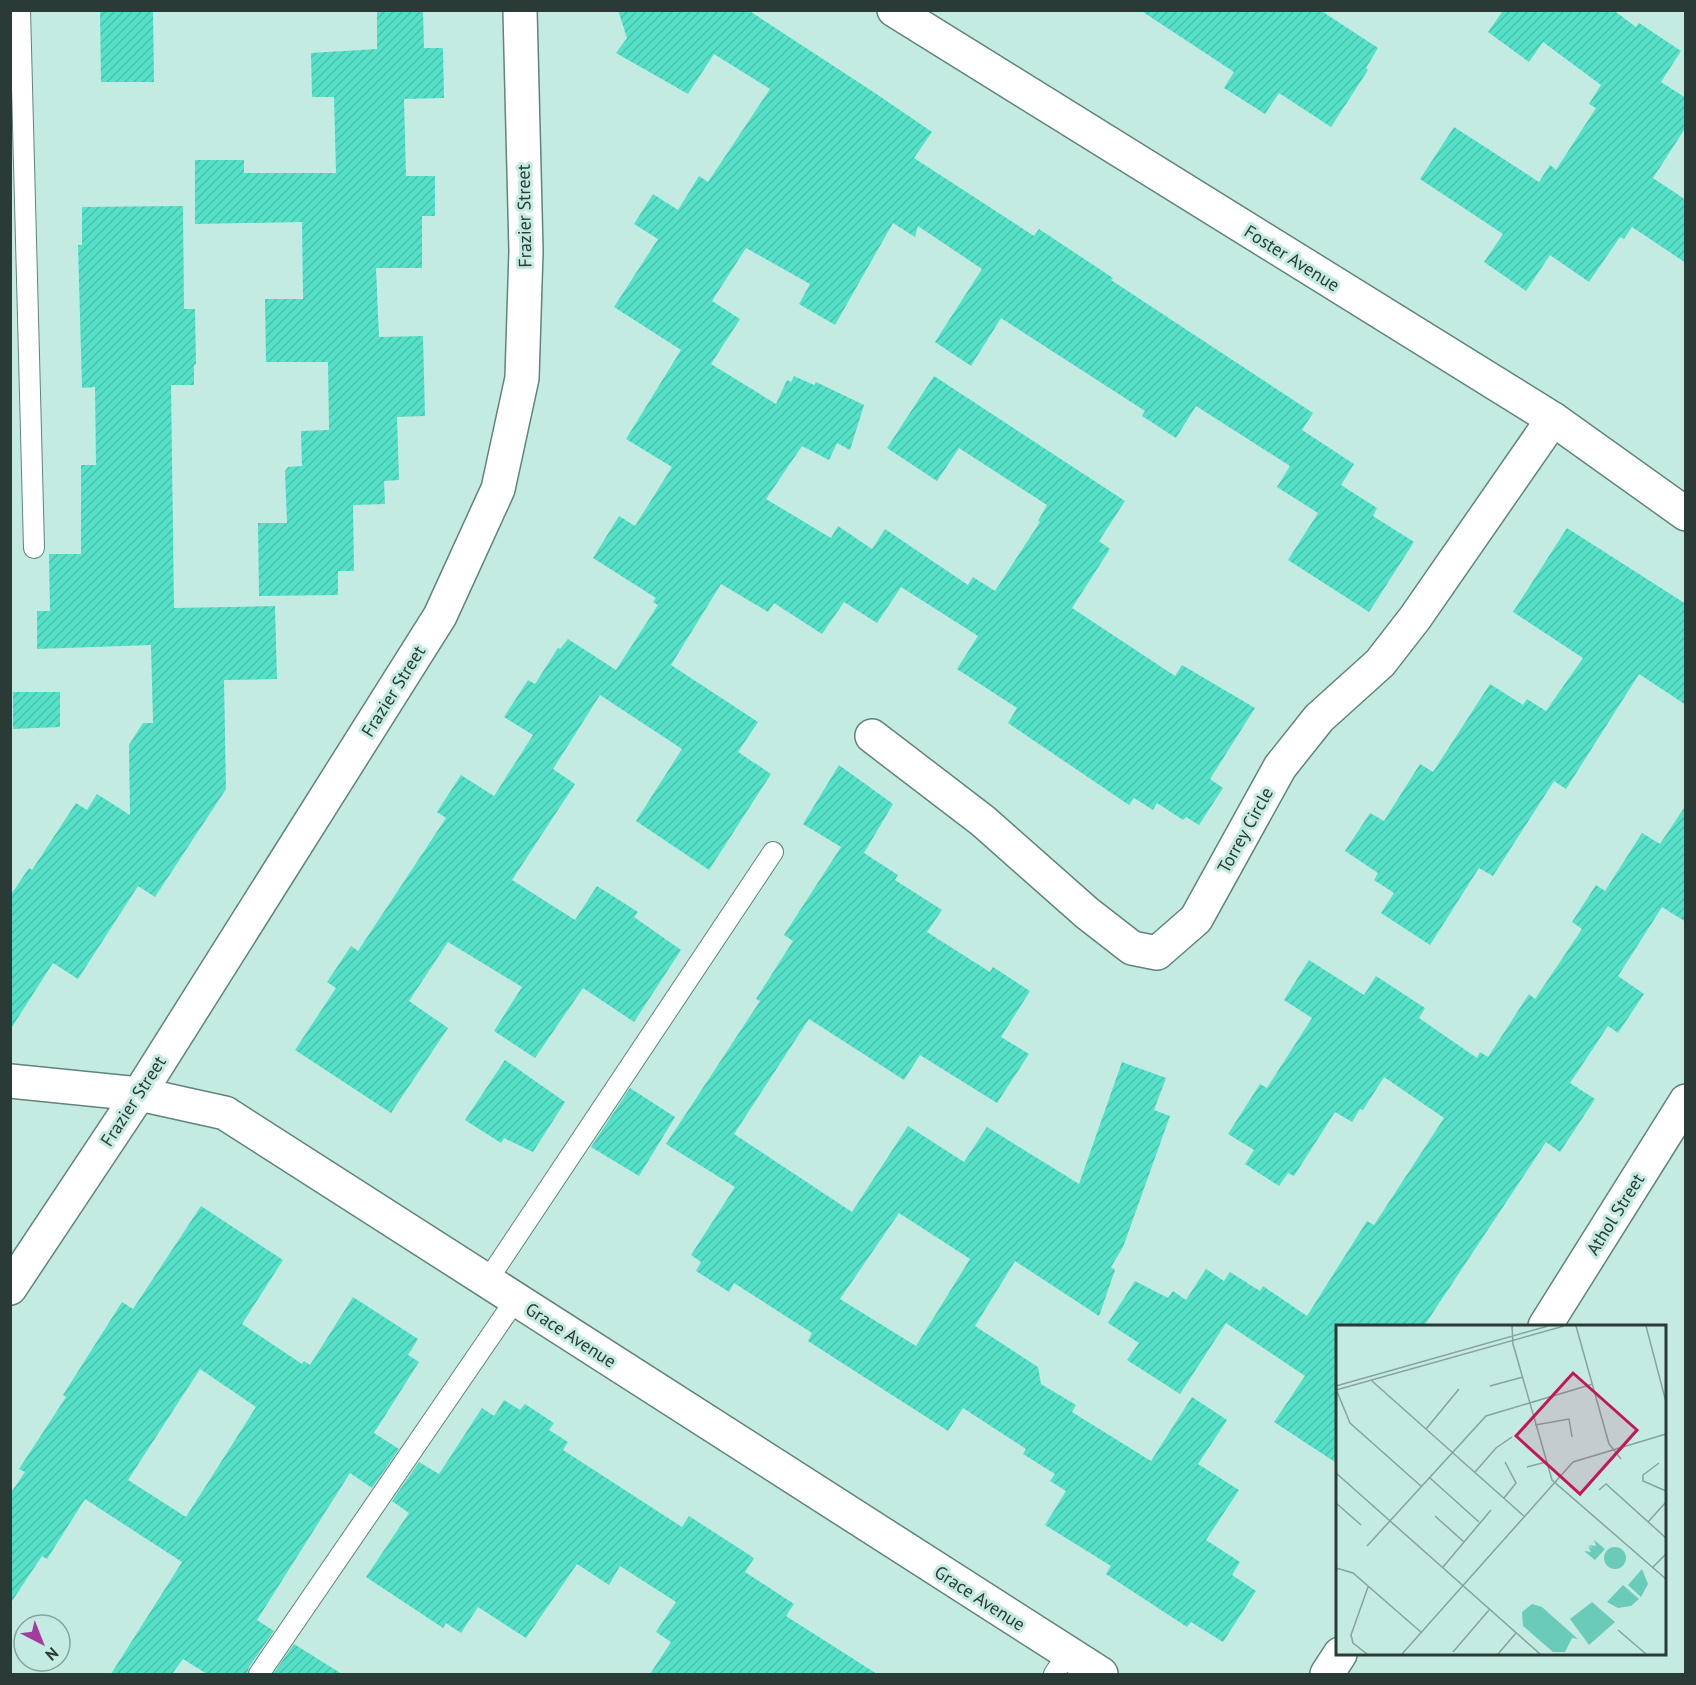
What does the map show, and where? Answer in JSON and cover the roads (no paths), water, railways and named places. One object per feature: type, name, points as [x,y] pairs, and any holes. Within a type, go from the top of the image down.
[{"type":"street","name":"Frazier Street","points":[[10,1288],[139,1094],[440,616],[498,489],[522,378],[526,252],[520,10]]},
{"type":"street","name":"Foster Avenue","points":[[911,15],[1552,419],[1686,514]]},
{"type":"street","name":"Torrey Circle","points":[[872,736],[983,821],[1087,913],[1132,948],[1158,953],[1196,919],[1280,767],[1319,718],[1380,663],[1415,618],[1552,419]]},
{"type":"street","name":"Grace Avenue","points":[[10,1081],[139,1094],[225,1113],[516,1299],[1061,1664],[1101,1674]]},
{"type":"street","name":"Athol Street","points":[[1546,1325],[1686,1101]]},
{"type":"street","points":[[1327,1674],[1339,1655]]},
{"type":"lane","points":[[20,10],[34,548]]},
{"type":"lane","points":[[487,1281],[773,852]]},
{"type":"lane","points":[[259,1674],[516,1299]]}]
